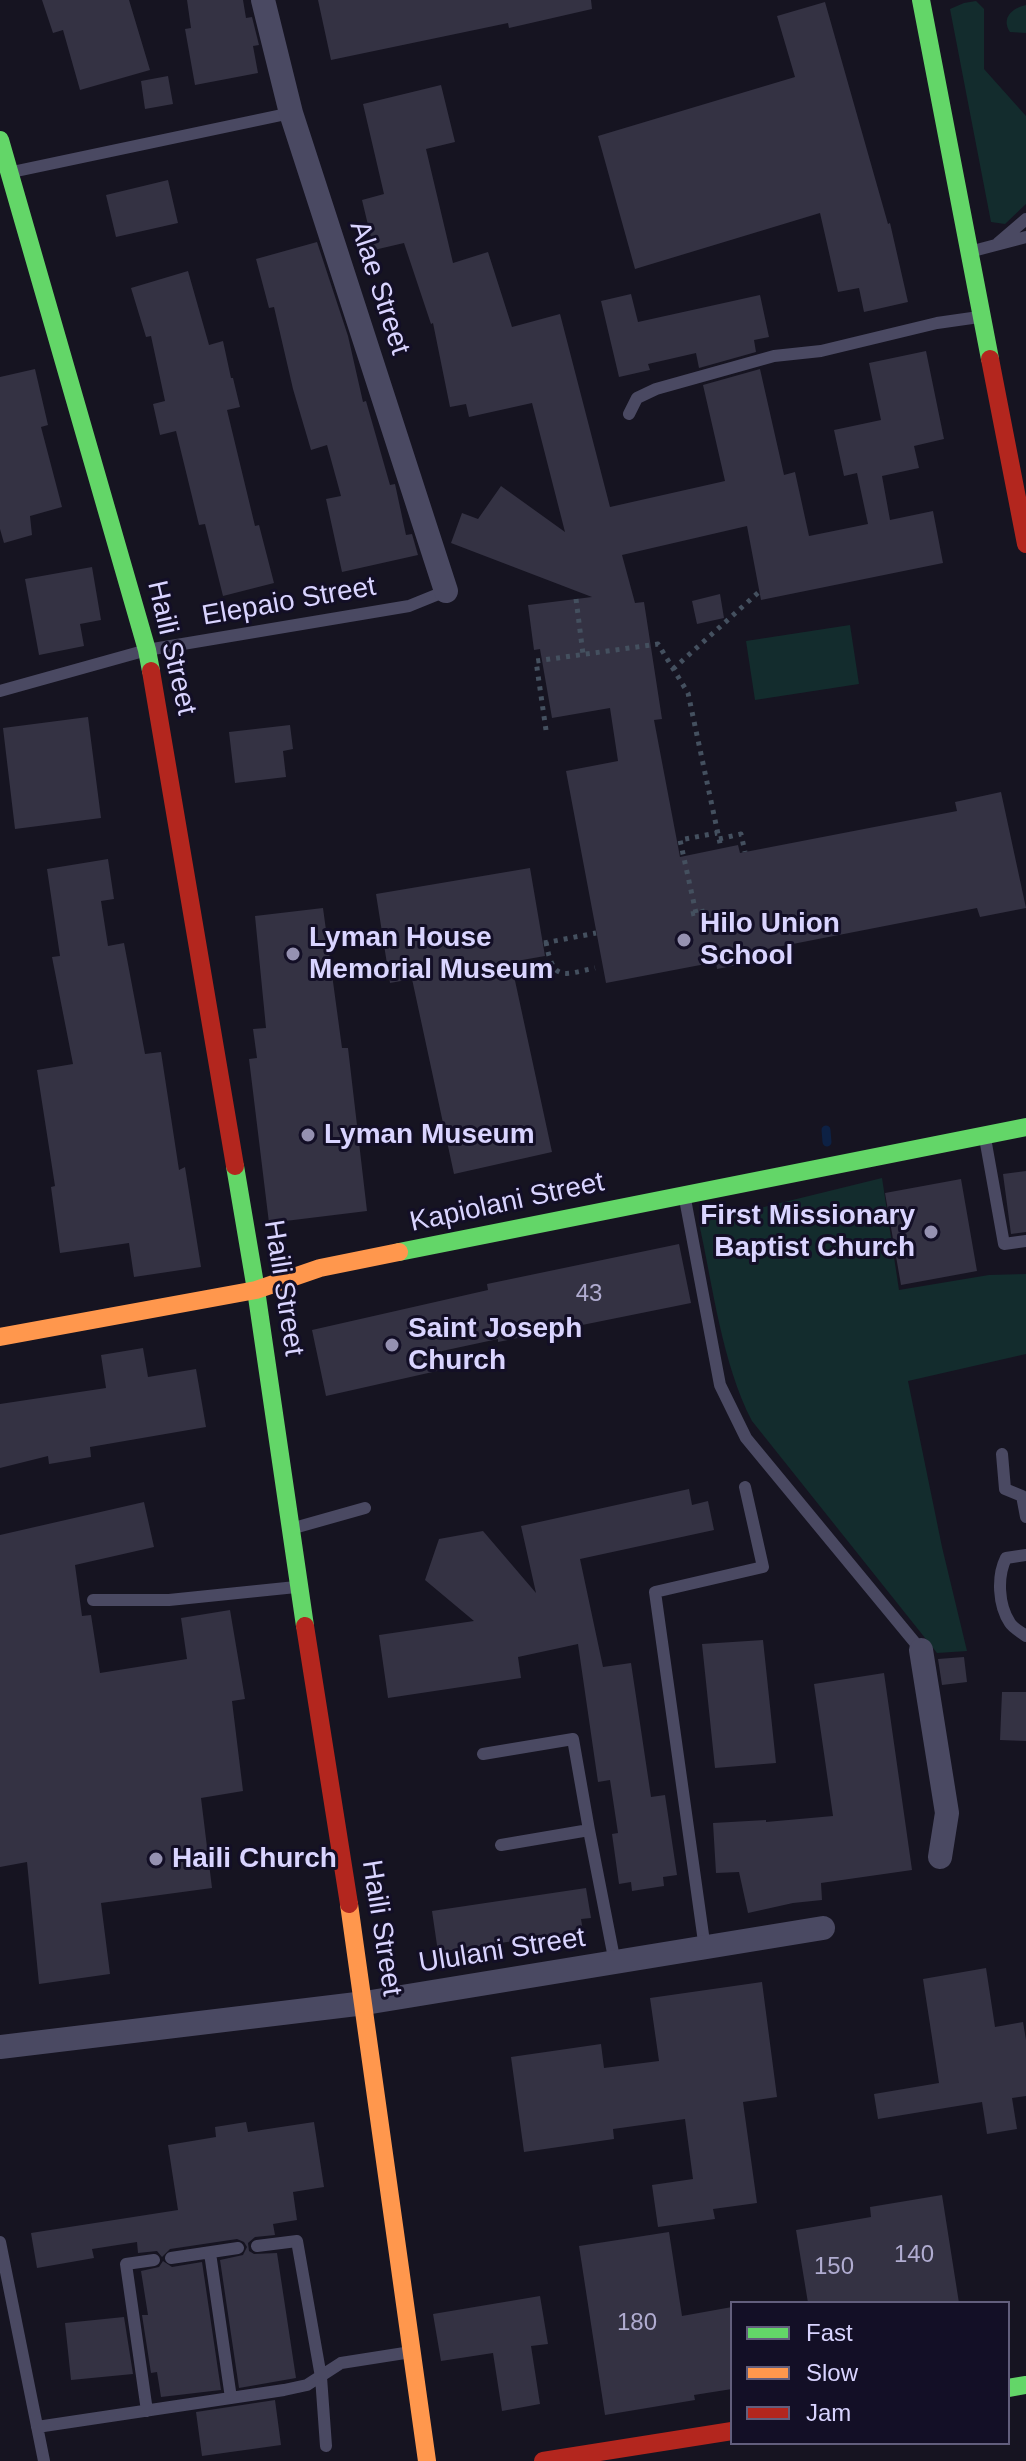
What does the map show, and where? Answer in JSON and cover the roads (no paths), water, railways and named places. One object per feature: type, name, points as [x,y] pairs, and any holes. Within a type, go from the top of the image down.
[{"type":"street","name":"Alae Street","points":[[263,0],[291,113],[446,591]]},
{"type":"street","points":[[921,0],[982,316],[1010,437],[1026,544]]},
{"type":"street","name":"Haili Street","points":[[0,140],[5,174],[147,650],[256,1290],[365,2003],[427,2461]]},
{"type":"street","name":"Kapiolani Street","points":[[0,1337],[256,1290],[320,1268],[1026,1127]]},
{"type":"street","points":[[921,1650],[947,1813],[940,1857]]},
{"type":"street","name":"Ululani Street","points":[[0,2047],[365,2003],[823,1928]]},
{"type":"street","points":[[543,2461],[730,2431]]},
{"type":"lane","points":[[5,174],[291,113]]},
{"type":"lane","points":[[992,247],[1026,219]]},
{"type":"lane","points":[[970,252],[1026,237]]},
{"type":"lane","points":[[629,414],[637,398],[685,380],[774,356],[821,351],[937,323],[982,316]]},
{"type":"lane","name":"Elepaio Street","points":[[0,691],[147,650],[409,606],[446,591]]},
{"type":"lane","points":[[985,1135],[1004,1244],[1026,1241]]},
{"type":"lane","points":[[684,1195],[720,1385],[746,1438],[921,1650]]},
{"type":"lane","points":[[1002,1454],[1005,1489],[1022,1496],[1026,1517]]},
{"type":"lane","points":[[705,1949],[655,1592],[763,1567],[745,1487]]},
{"type":"lane","points":[[291,1529],[365,1508]]},
{"type":"lane","points":[[1026,1555],[1006,1558],[999,1572],[1002,1601],[1010,1623],[1026,1636]]},
{"type":"lane","points":[[93,1600],[169,1600],[299,1587]]},
{"type":"lane","points":[[483,1754],[573,1739],[615,1963]]},
{"type":"lane","points":[[501,1845],[589,1830]]},
{"type":"lane","points":[[257,2246],[297,2241],[321,2377],[326,2446]]},
{"type":"lane","points":[[0,2242],[44,2461]]},
{"type":"lane","points":[[171,2258],[238,2248]]},
{"type":"lane","points":[[210,2253],[231,2398]]},
{"type":"lane","points":[[147,2411],[126,2264],[154,2260]]},
{"type":"lane","points":[[37,2427],[307,2385],[341,2363],[411,2352]]},
{"type":"waterway","points":[[826,1130],[827,1142]]},
{"type":"place","name":"Hilo Union School","points":[[684,940]]},
{"type":"place","name":"Lyman House Memorial Museum","points":[[293,954]]},
{"type":"place","name":"Lyman Museum","points":[[308,1135]]},
{"type":"place","name":"First Missionary Baptist Church","points":[[931,1232]]},
{"type":"place","name":"Saint Joseph Church","points":[[392,1345]]},
{"type":"place","name":"Haili Church","points":[[156,1859]]}]
